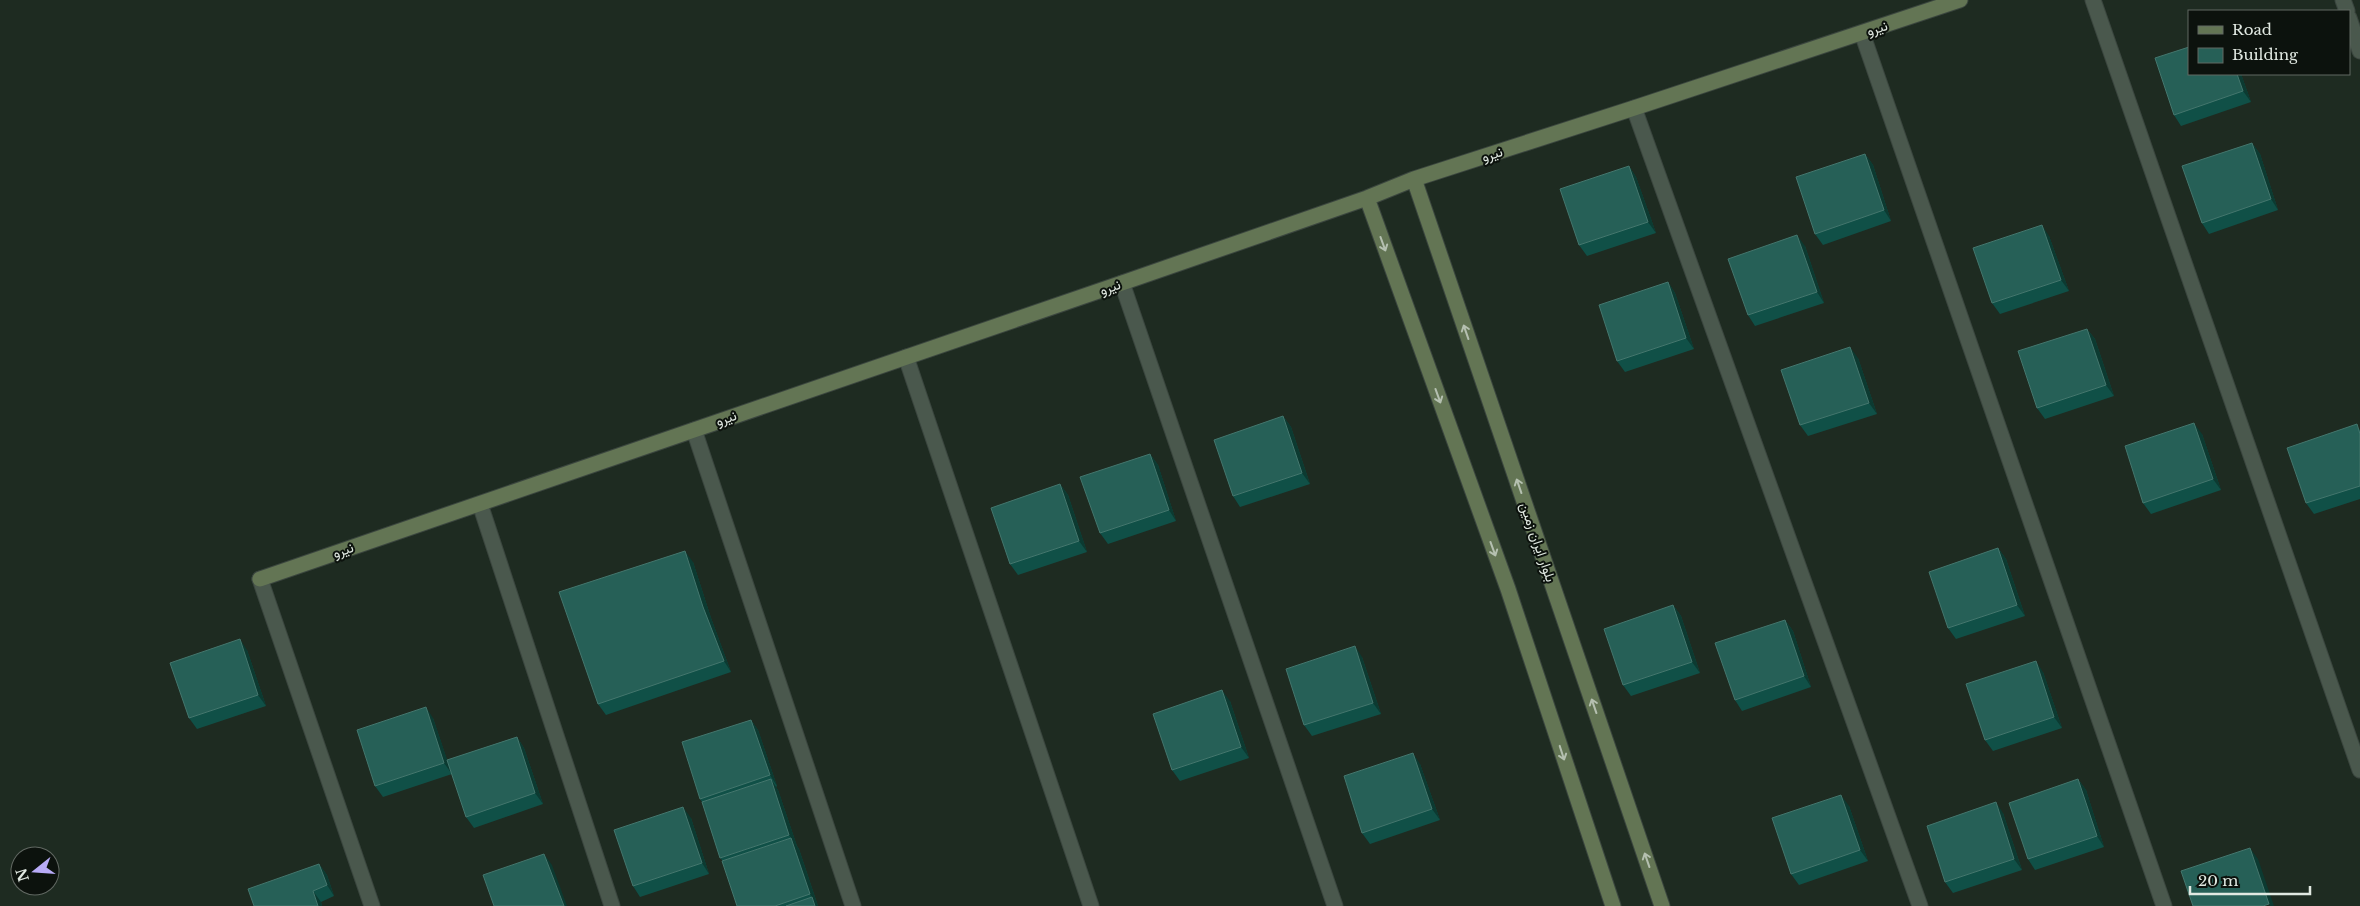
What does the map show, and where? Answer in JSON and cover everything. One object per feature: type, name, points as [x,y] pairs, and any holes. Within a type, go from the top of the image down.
[{"type":"street","name":"نیرو","points":[[372,906],[260,579],[1122,283],[1366,198],[1414,179],[1960,0]]},
{"type":"street","points":[[2093,0],[2360,770]]},
{"type":"street","points":[[2350,21],[2360,51]]},
{"type":"street","points":[[1862,33],[2164,906]]},
{"type":"street","points":[[1634,108],[1920,906]]},
{"type":"street","name":"بلوار ایران زمین","points":[[1414,179],[1662,906]]},
{"type":"street","points":[[1366,198],[1504,579],[1613,906]]},
{"type":"street","points":[[1122,283],[1335,906]]},
{"type":"street","points":[[906,357],[1090,906]]},
{"type":"street","points":[[694,430],[853,906]]},
{"type":"street","points":[[480,504],[612,906]]},
{"type":"building","points":[[2188,47],[2188,75],[2237,75],[2243,91],[2174,115],[2155,58]]},
{"type":"building","points":[[2252,143],[2271,199],[2202,223],[2182,166]]},
{"type":"building","points":[[1865,154],[1884,210],[1815,234],[1796,177]]},
{"type":"building","points":[[1629,166],[1648,222],[1579,245],[1560,189]]},
{"type":"building","points":[[2042,225],[2061,280],[1992,303],[1973,248]]},
{"type":"building","points":[[1797,235],[1817,292],[1748,315],[1728,259]]},
{"type":"building","points":[[1668,282],[1686,338],[1617,361],[1599,305]]},
{"type":"building","points":[[2087,329],[2106,385],[2037,408],[2018,351]]},
{"type":"building","points":[[1850,347],[1869,403],[1800,425],[1781,370]]},
{"type":"building","points":[[1283,416],[1302,473],[1233,496],[1214,440]]},
{"type":"building","points":[[2194,423],[2213,479],[2143,503],[2125,446]]},
{"type":"building","points":[[2357,424],[2360,434],[2360,486],[2306,503],[2287,448]]},
{"type":"building","points":[[1150,454],[1169,510],[1100,533],[1080,477]]},
{"type":"building","points":[[1060,484],[1079,541],[1010,564],[991,508]]},
{"type":"building","points":[[1998,548],[2017,605],[1948,628],[1929,572]]},
{"type":"building","points":[[685,551],[703,607],[724,661],[598,704],[559,592]]},
{"type":"building","points":[[1673,605],[1692,662],[1623,685],[1604,629]]},
{"type":"building","points":[[1785,620],[1804,676],[1735,700],[1715,643]]},
{"type":"building","points":[[240,639],[258,695],[189,718],[170,663]]},
{"type":"building","points":[[1355,646],[1373,703],[1304,725],[1286,669]]},
{"type":"building","points":[[2036,661],[2054,717],[1985,740],[1966,684]]},
{"type":"building","points":[[1222,690],[1241,747],[1172,770],[1153,714]]},
{"type":"building","points":[[426,707],[444,763],[375,786],[357,730]]},
{"type":"building","points":[[751,720],[770,775],[700,799],[682,742]]},
{"type":"building","points":[[517,737],[535,793],[466,817],[447,760]]},
{"type":"building","points":[[1413,753],[1432,809],[1362,833],[1344,776]]},
{"type":"building","points":[[771,779],[789,835],[720,858],[702,802]]},
{"type":"building","points":[[2078,779],[2097,836],[2028,859],[2009,803]]},
{"type":"building","points":[[1841,795],[1860,850],[1791,874],[1772,818]]},
{"type":"building","points":[[1996,802],[2014,859],[1945,882],[1927,826]]},
{"type":"building","points":[[683,807],[702,863],[633,886],[614,830]]},
{"type":"building","points":[[791,838],[810,894],[775,906],[737,906],[722,861]]},
{"type":"building","points":[[2250,848],[2269,904],[2263,906],[2193,906],[2181,871]]},
{"type":"building","points":[[544,854],[564,906],[494,906],[483,875]]},
{"type":"building","points":[[319,864],[327,885],[313,891],[318,906],[254,906],[248,889]]},
{"type":"building","points":[[812,897],[815,906],[786,906]]}]
